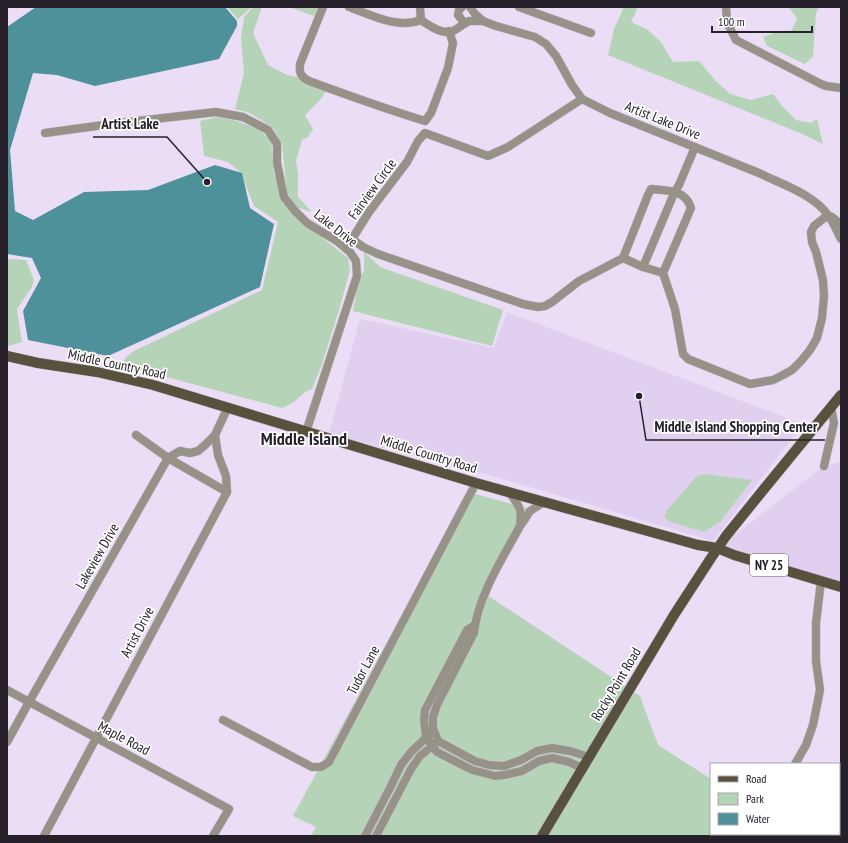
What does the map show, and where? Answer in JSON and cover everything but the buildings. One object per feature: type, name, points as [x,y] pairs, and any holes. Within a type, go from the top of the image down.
[{"type":"main road","name":"Middle Country Road","points":[[7,356],[38,363],[97,372],[153,385],[510,493],[698,545],[717,548],[734,555],[841,587]]},
{"type":"main road","name":"Rocky Point Road","points":[[542,836],[689,590],[717,548],[841,395]]},
{"type":"street","points":[[323,7],[300,64],[301,74],[304,78],[356,99],[425,121],[431,113],[448,68],[453,44],[449,31],[437,30],[421,20],[408,23],[384,20],[348,7]]},
{"type":"street","points":[[420,7],[421,20]]},
{"type":"street","points":[[462,7],[459,10],[458,15],[464,24]]},
{"type":"street","name":"Artist Lake Drive","points":[[470,7],[483,21],[535,37],[546,44],[556,56],[572,85],[582,99],[610,113],[760,173],[808,197],[828,215],[841,239]]},
{"type":"street","points":[[519,7],[591,33]]},
{"type":"street","points":[[726,7],[727,22],[736,40],[821,84],[841,88]]},
{"type":"street","name":"Artist Lake Drive","points":[[449,31],[469,21],[483,21]]},
{"type":"street","name":"Fairview Circle","points":[[582,99],[508,147],[488,156],[426,133],[418,141],[407,162],[369,212],[352,240],[378,254],[524,304],[538,307],[545,306],[552,302],[579,281],[623,258]]},
{"type":"street","name":"Lake Drive","points":[[45,133],[216,112],[243,117],[268,130],[277,144],[277,163],[284,196],[295,211],[307,223],[350,252],[356,261],[357,276],[306,432]]},
{"type":"street","points":[[643,267],[695,147]]},
{"type":"street","points":[[663,273],[643,267],[623,258],[651,189],[675,191],[683,194],[691,208],[663,273],[675,309],[682,351],[686,357],[750,384],[773,380],[792,370],[810,350],[817,338],[822,318],[824,296],[822,280],[816,252],[812,242],[811,232],[814,226],[828,215],[837,221],[841,227]]},
{"type":"street","points":[[168,458],[180,451],[190,453],[198,451],[215,435],[228,407]]},
{"type":"street","points":[[824,466],[834,423],[831,407]]},
{"type":"street","points":[[136,435],[168,458],[227,492]]},
{"type":"street","points":[[215,435],[218,455],[226,476],[227,492]]},
{"type":"street","name":"Lakeview Drive","points":[[7,742],[168,458]]},
{"type":"street","name":"Tudor Lane","points":[[223,720],[312,767],[321,767],[329,762],[476,483]]},
{"type":"street","name":"Artist Drive","points":[[44,836],[227,492]]},
{"type":"street","points":[[510,493],[518,504],[521,512],[520,526]]},
{"type":"street","points":[[544,502],[530,511],[520,526],[485,593],[474,633],[437,705],[433,717],[435,743],[437,752],[472,770],[495,776],[522,771],[540,761],[552,758],[569,762],[582,768]]},
{"type":"street","points":[[796,763],[806,745],[813,725],[820,690],[816,661],[816,623],[821,581]]},
{"type":"street","points":[[475,625],[467,630],[425,710],[424,720],[426,737],[435,743],[474,761],[489,765],[504,766],[537,751],[552,748],[570,751],[589,757]]},
{"type":"street","name":"Maple Road","points":[[7,690],[229,809],[213,836]]},
{"type":"street","points":[[364,836],[402,765],[411,752],[434,731]]},
{"type":"street","points":[[376,836],[411,769],[420,756],[435,743]]},
{"type":"shaded area","points":[[507,312],[803,424],[713,541],[486,474],[329,434],[360,319],[494,348]]},
{"type":"shaded area","points":[[841,462],[841,583],[717,548],[824,466]]},
{"type":"green space","points":[[227,7],[252,7],[238,19]]},
{"type":"green space","points":[[253,7],[262,7],[253,33],[268,65],[287,75],[300,78],[326,91],[320,100],[305,115],[313,129],[308,137],[302,140],[296,161],[298,173],[298,197],[312,212],[296,207],[287,192],[282,144],[273,128],[250,113],[235,109],[244,73],[241,38],[244,17]]},
{"type":"green space","points":[[289,7],[319,7],[314,16]]},
{"type":"green space","points":[[624,7],[638,7],[631,22],[648,30],[661,42],[673,62],[699,61],[715,80],[730,94],[751,100],[773,94],[796,120],[811,123],[817,119],[823,144],[800,133],[608,55],[614,29]]},
{"type":"green space","points":[[789,7],[819,7],[816,13],[813,56],[805,64],[767,46],[763,37],[773,33],[791,31],[797,19]]},
{"type":"green space","points":[[221,116],[257,128],[271,140],[274,174],[295,216],[348,258],[350,270],[321,367],[312,389],[305,392],[294,402],[282,408],[122,365],[126,357],[134,351],[262,290],[278,222],[254,206],[241,173],[228,162],[204,156],[200,121]]},
{"type":"green space","points":[[364,252],[380,267],[503,310],[492,346],[353,311],[358,282],[364,271]]},
{"type":"green space","points":[[7,259],[26,260],[34,280],[32,287],[17,309],[22,342],[9,346],[7,346]]},
{"type":"green space","points":[[704,474],[752,480],[721,521],[704,532],[668,521],[664,516],[668,509],[696,477]]},
{"type":"green space","points":[[468,492],[534,510],[487,595],[640,696],[658,745],[710,778],[710,835],[799,836],[311,836],[316,827],[293,816]]},
{"type":"water","points":[[36,7],[225,7],[237,21],[237,26],[219,59],[95,86],[57,75],[33,73],[10,150],[15,211],[33,220],[84,192],[148,190],[215,165],[242,173],[250,208],[274,224],[260,287],[108,356],[28,340],[23,311],[41,278],[32,258],[7,254],[7,27]]},
{"type":"place","name":"Artist Lake","points":[[207,182]]},
{"type":"place","name":"Middle Island Shopping Center","points":[[639,396]]},
{"type":"district","name":"Middle Island","points":[[304,439]]}]
